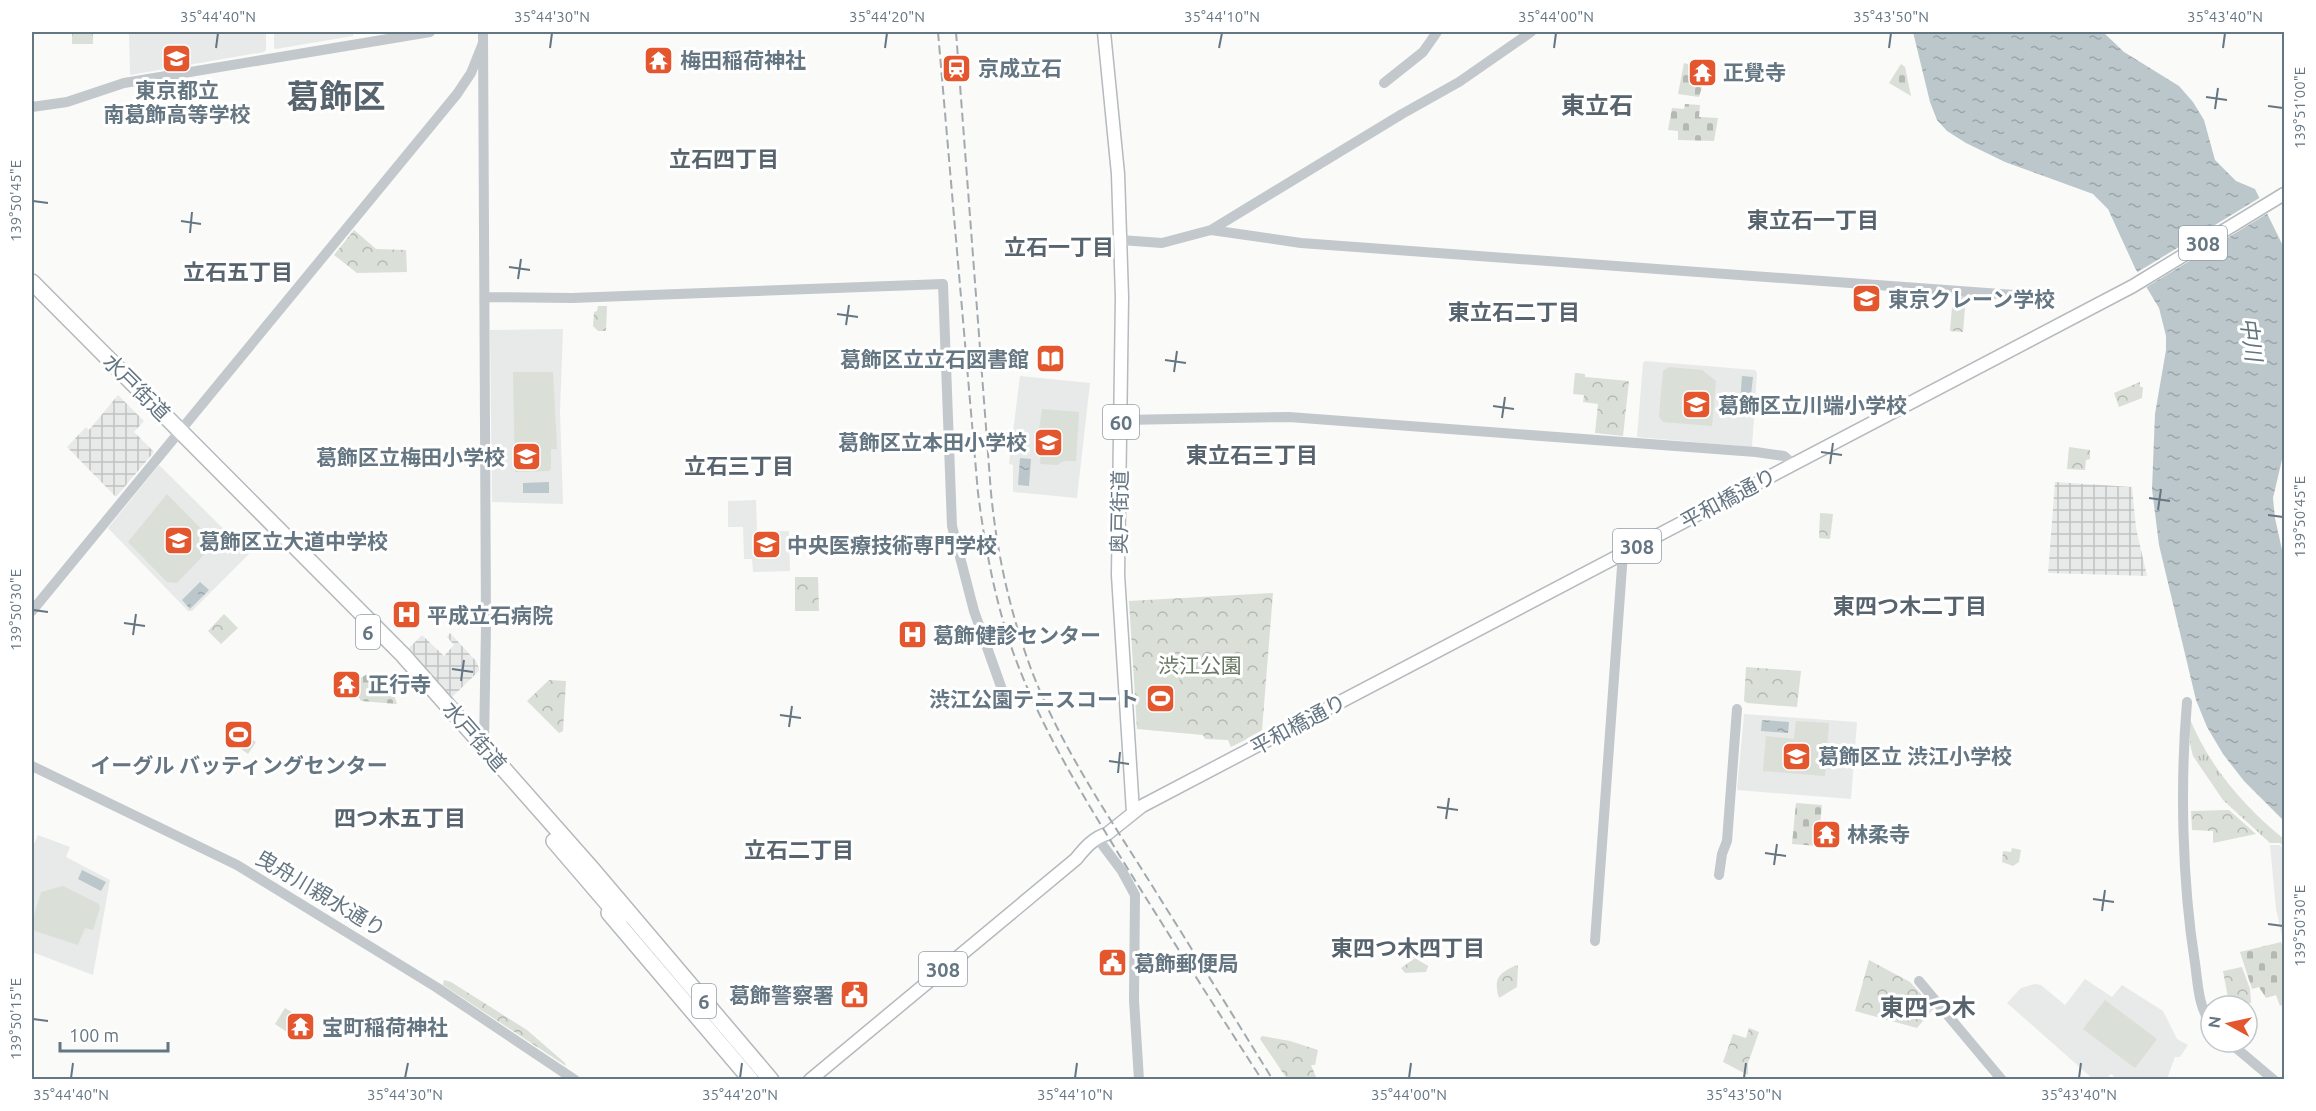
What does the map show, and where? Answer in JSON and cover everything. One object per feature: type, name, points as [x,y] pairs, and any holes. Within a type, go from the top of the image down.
[{"type":"highway","name":"水戸街道","points":[[32,282],[178,434]]},
{"type":"highway","name":"水戸街道","points":[[32,295],[389,641],[475,745],[589,873],[761,1080]]},
{"type":"highway","points":[[589,873],[602,904],[751,1080]]},
{"type":"highway","points":[[589,873],[641,916],[782,1080]]},
{"type":"highway","name":"水戸街道","points":[[635,928],[771,1080]]},
{"type":"main road","name":"奥戸街道","points":[[1104,32],[1116,141],[1120,240],[1121,420],[1118,574],[1133,812]]},
{"type":"main road","name":"平和橋通り","points":[[810,1080],[1076,859],[1083,849],[1102,835],[1104,839],[1133,812],[2140,281],[2284,194]]},
{"type":"street","points":[[32,107],[67,102],[124,83],[430,32]]},
{"type":"street","points":[[1384,83],[1423,52],[1437,32]]},
{"type":"street","points":[[1120,240],[1162,243],[1211,230],[1458,82],[1531,32]]},
{"type":"street","points":[[475,745],[486,710],[483,37]]},
{"type":"street","points":[[32,611],[457,93],[471,73],[483,37]]},
{"type":"street","points":[[1211,230],[1301,243],[2028,296]]},
{"type":"street","points":[[485,297],[572,298],[943,284],[952,526],[974,611],[1004,695]]},
{"type":"street","points":[[1121,420],[1289,417],[1756,452],[1784,456],[1792,464]]},
{"type":"street","points":[[1595,940],[1623,553]]},
{"type":"street","points":[[2187,702],[2184,765],[2187,889],[2199,994]]},
{"type":"street","points":[[1719,875],[1722,854],[1727,841],[1737,709]]},
{"type":"street","name":"曳舟川親水通り","points":[[32,766],[246,870],[436,987],[575,1080]]},
{"type":"street","points":[[1104,839],[1135,895],[1134,1000],[1139,1080]]},
{"type":"street","points":[[1919,981],[2002,1080]]},
{"type":"street","points":[[2243,1054],[2274,1080]]},
{"type":"shaded area","name":"東京都立 南葛飾高等学校","points":[[129,32],[266,32],[266,50],[130,75]]},
{"type":"shaded area","points":[[274,32],[353,32],[353,36],[276,49],[274,48]]},
{"type":"shaded area","name":"葛飾区立梅田小学校","points":[[563,329],[560,412],[563,504],[492,502],[490,330]]},
{"type":"shaded area","name":"葛飾区立川端小学校","points":[[1645,361],[1755,370],[1757,373],[1752,447],[1637,437]]},
{"type":"shaded area","name":"葛飾区立本田小学校","points":[[1020,376],[1090,383],[1077,498],[1013,492],[1013,465],[1009,464]]},
{"type":"shaded area","points":[[118,395],[144,421],[134,432],[154,452],[116,497],[67,447],[86,427],[89,430]]},
{"type":"shaded area","name":"葛飾区立大道中学校","points":[[159,465],[249,554],[192,611],[188,611],[108,528]]},
{"type":"shaded area","points":[[2055,482],[2132,487],[2136,528],[2147,576],[2048,573]]},
{"type":"shaded area","name":"中央医療技術専門学校","points":[[756,500],[757,532],[789,531],[790,571],[753,572],[752,559],[744,559],[743,527],[728,527],[728,501]]},
{"type":"shaded area","points":[[450,633],[476,661],[479,668],[479,671],[452,697],[409,648],[422,635],[444,656],[454,645],[447,637]]},
{"type":"shaded area","name":"葛飾区立 渋江小学校","points":[[1744,714],[1857,722],[1851,799],[1737,790]]},
{"type":"shaded area","points":[[38,835],[70,847],[66,857],[110,880],[93,975],[32,952],[32,849]]},
{"type":"shaded area","points":[[2270,845],[2280,845],[2284,850],[2284,945],[2276,909]]},
{"type":"shaded area","points":[[2085,979],[2112,997],[2122,985],[2163,1011],[2177,1039],[2188,1045],[2180,1057],[2175,1057],[2167,1079],[2117,1079],[2111,1074],[2106,1079],[2093,1079],[2007,1003],[2021,988],[2035,984],[2041,985],[2065,1005]]},
{"type":"green space","points":[[72,32],[93,32],[93,44],[72,44]]},
{"type":"green space","points":[[1684,63],[1694,66],[1692,76],[1704,80],[1699,97],[1678,94]]},
{"type":"green space","points":[[1901,64],[1905,67],[1911,96],[1889,83]]},
{"type":"green space","points":[[1685,104],[1700,105],[1699,117],[1718,118],[1714,141],[1678,140],[1678,131],[1668,130],[1672,108],[1684,109]]},
{"type":"green space","points":[[354,230],[376,249],[406,250],[407,272],[357,273],[334,255]]},
{"type":"green space","points":[[1953,295],[1966,296],[1963,332],[1950,331]]},
{"type":"green space","points":[[598,306],[607,306],[606,331],[598,331],[593,326],[594,312],[597,311]]},
{"type":"green space","points":[[1669,367],[1702,370],[1716,381],[1712,426],[1663,422],[1659,417],[1663,371]]},
{"type":"green space","points":[[513,372],[553,372],[557,449],[551,449],[551,469],[549,471],[515,472]]},
{"type":"green space","points":[[1575,373],[1585,374],[1585,377],[1629,381],[1623,436],[1595,433],[1598,404],[1583,402],[1584,395],[1573,394]]},
{"type":"green space","points":[[2140,382],[2140,387],[2143,387],[2142,398],[2119,407],[2114,393]]},
{"type":"green space","points":[[1042,409],[1079,412],[1076,461],[1064,461],[1057,465],[1040,464],[1041,451],[1036,450]]},
{"type":"green space","points":[[2069,447],[2090,450],[2090,459],[2086,460],[2085,470],[2067,469]]},
{"type":"green space","points":[[167,494],[215,543],[177,583],[167,582],[128,542]]},
{"type":"green space","points":[[1820,513],[1833,514],[1830,539],[1819,538]]},
{"type":"green space","points":[[795,577],[818,577],[819,611],[795,611]]},
{"type":"green space","name":"渋江公園","points":[[1273,593],[1262,730],[1259,733],[1231,747],[1228,740],[1205,739],[1203,735],[1137,729],[1129,601]]},
{"type":"green space","points":[[224,614],[238,628],[221,644],[208,631]]},
{"type":"green space","points":[[1746,667],[1801,671],[1797,707],[1744,701]]},
{"type":"green space","name":"渋江公園テニスコート","points":[[1179,669],[1181,726],[1141,727],[1137,672]]},
{"type":"green space","points":[[369,673],[384,675],[387,673],[397,704],[361,701],[358,696],[360,678]]},
{"type":"green space","points":[[549,680],[566,681],[563,731],[559,733],[527,701]]},
{"type":"green space","points":[[2189,717],[2217,768],[2241,799],[2284,839],[2284,847],[2280,843],[2270,843],[2223,800],[2193,756]]},
{"type":"green space","points":[[1796,721],[1829,723],[1825,776],[1763,771],[1766,736],[1794,739]]},
{"type":"green space","name":"イーグル バッティングセンター","points":[[235,728],[256,742],[248,754],[230,741]]},
{"type":"green space","points":[[1796,803],[1822,805],[1818,846],[1792,844]]},
{"type":"green space","points":[[2229,810],[2256,834],[2213,843],[2213,831],[2192,830],[2191,811]]},
{"type":"green space","points":[[2012,848],[2021,850],[2019,862],[2013,866],[2002,862],[2003,851],[2011,852]]},
{"type":"green space","points":[[63,886],[99,904],[100,908],[93,930],[85,928],[78,945],[32,930],[32,922],[41,892]]},
{"type":"green space","points":[[2281,942],[2284,952],[2284,1004],[2280,1006],[2276,995],[2266,998],[2259,987],[2252,989],[2240,952]]},
{"type":"green space","points":[[1415,958],[1428,966],[1426,972],[1405,973],[1401,968]]},
{"type":"green space","points":[[1869,960],[1910,982],[1934,1008],[1917,1028],[1855,1011]]},
{"type":"green space","points":[[1516,965],[1518,966],[1517,987],[1499,998],[1497,981],[1499,977]]},
{"type":"green space","points":[[2242,967],[2250,994],[2227,994],[2223,971]]},
{"type":"green space","points":[[444,980],[451,982],[527,1030],[566,1066],[443,985]]},
{"type":"green space","points":[[2105,1000],[2157,1039],[2135,1068],[2083,1029]]},
{"type":"green space","points":[[285,1008],[301,1018],[290,1034],[275,1024]]},
{"type":"green space","points":[[1749,1028],[1759,1032],[1748,1063],[1748,1075],[1723,1062],[1733,1034],[1746,1038]]},
{"type":"green space","points":[[1262,1036],[1290,1041],[1318,1050],[1315,1065],[1311,1065],[1316,1077],[1314,1079],[1287,1079],[1260,1039]]},
{"type":"water","name":"中川","points":[[1913,32],[2103,32],[2124,52],[2179,86],[2193,102],[2204,120],[2215,160],[2236,181],[2255,189],[2284,248],[2284,451],[2273,498],[2284,559],[2284,821],[2244,781],[2223,754],[2207,727],[2196,700],[2159,545],[2152,489],[2155,414],[2166,350],[2166,336],[2159,308],[2135,268],[2108,209],[2093,194],[2005,162],[1966,143],[1947,131],[1937,120],[1930,102]]},
{"type":"water","points":[[1742,376],[1753,377],[1750,404],[1740,403]]},
{"type":"water","points":[[1020,458],[1031,459],[1029,486],[1018,485]]},
{"type":"water","points":[[549,482],[549,493],[523,493],[523,483]]},
{"type":"water","points":[[200,582],[209,590],[190,609],[182,600]]},
{"type":"water","points":[[1762,720],[1789,722],[1788,733],[1761,731]]},
{"type":"water","points":[[82,870],[106,882],[101,891],[78,879]]},
{"type":"pier","points":[[2261,197],[2270,212],[2145,288],[2136,273]]},
{"type":"railway","points":[[938,32],[978,493],[991,574],[1007,633],[1023,679],[1074,780],[1262,1080]]},
{"type":"railway","points":[[956,32],[991,493],[1001,560],[1017,626],[1042,695],[1081,772],[1273,1080]]},
{"type":"place","name":"東京都立 南葛飾高等学校","points":[[177,59]]},
{"type":"place","name":"梅田稲荷神社","points":[[659,60]]},
{"type":"place","name":"京成立石","points":[[957,68]]},
{"type":"place","name":"正覺寺","points":[[1702,72]]},
{"type":"place","name":"東京クレーン学校","points":[[1867,299]]},
{"type":"place","name":"葛飾区立立石図書館","points":[[1050,359]]},
{"type":"place","name":"葛飾区立川端小学校","points":[[1697,405]]},
{"type":"place","name":"葛飾区立本田小学校","points":[[1048,442]]},
{"type":"place","name":"葛飾区立梅田小学校","points":[[526,457]]},
{"type":"place","name":"葛飾区立大道中学校","points":[[178,541]]},
{"type":"place","name":"中央医療技術専門学校","points":[[766,545]]},
{"type":"place","name":"平成立石病院","points":[[406,615]]},
{"type":"place","name":"葛飾健診センター","points":[[912,635]]},
{"type":"place","name":"正行寺","points":[[347,684]]},
{"type":"place","name":"渋江公園テニスコート","points":[[1160,699]]},
{"type":"place","name":"イーグル バッティングセンター","points":[[239,734]]},
{"type":"place","name":"葛飾区立 渋江小学校","points":[[1797,756]]},
{"type":"place","name":"林柔寺","points":[[1826,834]]},
{"type":"place","name":"葛飾郵便局","points":[[1113,963]]},
{"type":"place","name":"葛飾警察署","points":[[855,995]]},
{"type":"place","name":"宝町稲荷神社","points":[[301,1027]]},
{"type":"district","name":"葛飾区","points":[[336,95]]},
{"type":"district","name":"東立石","points":[[1597,105]]},
{"type":"district","name":"立石四丁目","points":[[724,158]]},
{"type":"district","name":"東立石一丁目","points":[[1813,219]]},
{"type":"district","name":"立石一丁目","points":[[1059,246]]},
{"type":"district","name":"立石五丁目","points":[[238,271]]},
{"type":"district","name":"東立石二丁目","points":[[1514,311]]},
{"type":"district","name":"東立石三丁目","points":[[1252,454]]},
{"type":"district","name":"立石三丁目","points":[[739,465]]},
{"type":"district","name":"東四つ木二丁目","points":[[1910,605]]},
{"type":"district","name":"四つ木五丁目","points":[[400,817]]},
{"type":"district","name":"立石二丁目","points":[[799,849]]},
{"type":"district","name":"東四つ木四丁目","points":[[1408,947]]},
{"type":"district","name":"東四つ木","points":[[1928,1007]]}]
